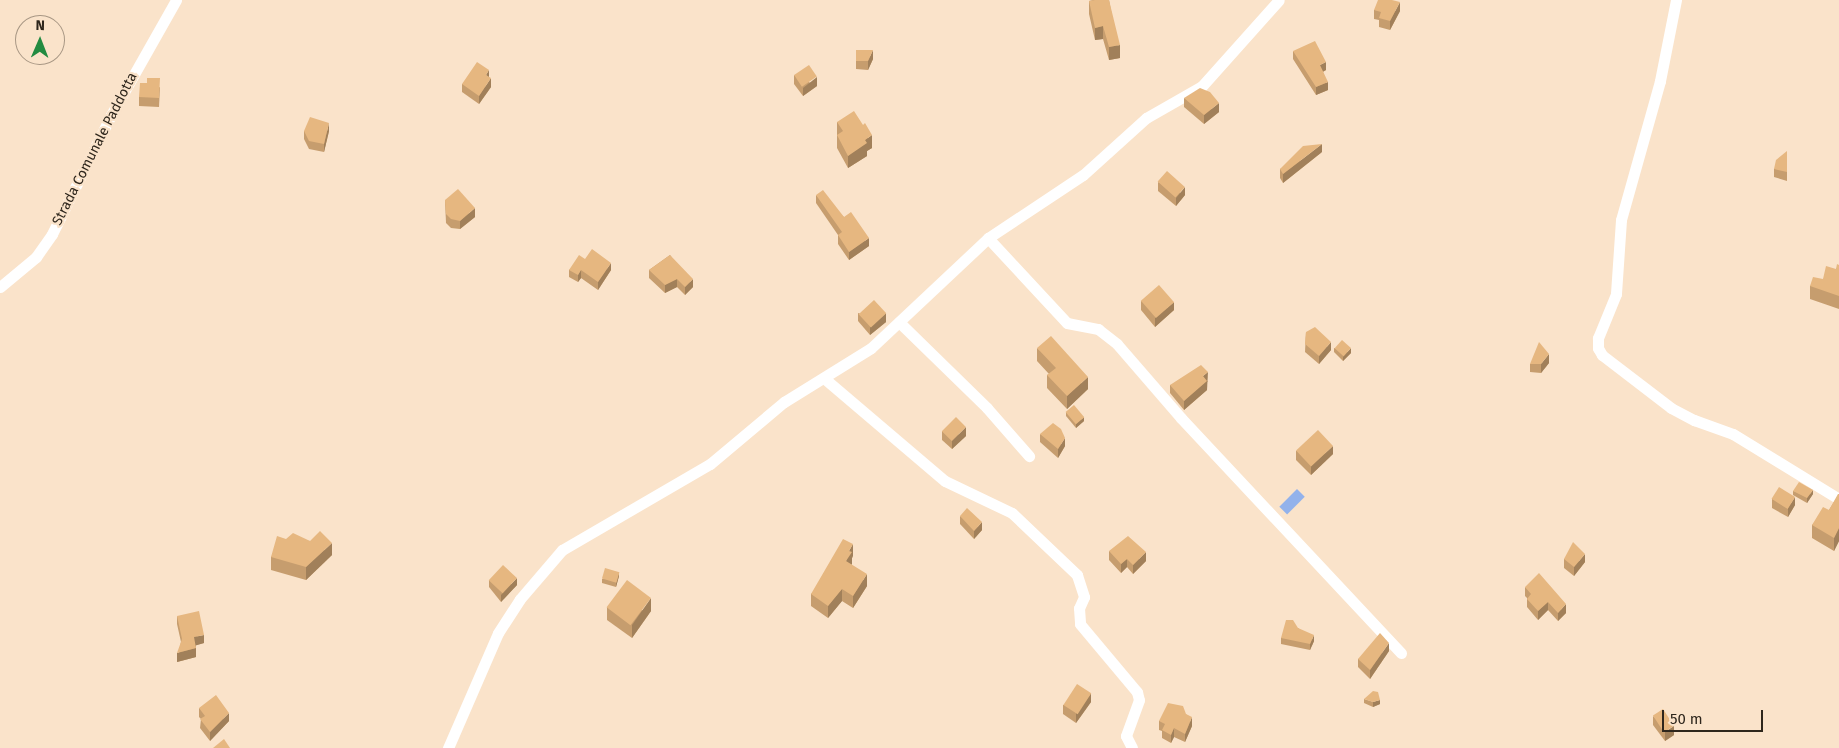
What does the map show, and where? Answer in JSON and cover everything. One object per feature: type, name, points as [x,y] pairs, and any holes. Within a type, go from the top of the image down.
[{"type":"street","name":"Strada Comunale Paddotta","points":[[0,287],[36,257],[52,234],[111,114],[176,0]]},
{"type":"street","points":[[448,748],[498,633],[520,599],[562,550],[710,464],[784,402],[871,348],[988,238],[1083,174],[1146,118],[1202,86],[1279,0]]},
{"type":"street","points":[[1676,0],[1660,81],[1621,220],[1616,294],[1598,338],[1598,348],[1602,355],[1671,408],[1694,420],[1733,434],[1839,499]]},
{"type":"street","points":[[988,238],[1067,323],[1098,328],[1117,344],[1187,425],[1401,652]]},
{"type":"street","points":[[898,322],[986,408],[1029,456]]},
{"type":"street","points":[[825,378],[945,481],[1012,514],[1077,576],[1084,597],[1079,608],[1080,624],[1137,692],[1139,700],[1126,736],[1132,748]]},
{"type":"water","points":[[1297,489],[1305,497],[1287,514],[1279,507]]},
{"type":"building","points":[[1109,0],[1120,45],[1109,47],[1103,26],[1095,28],[1089,1]]},
{"type":"building","points":[[1378,0],[1400,2],[1390,21],[1379,18],[1381,12],[1374,10]]},
{"type":"building","points":[[1315,41],[1326,62],[1320,65],[1328,82],[1316,87],[1293,51]]},
{"type":"building","points":[[856,50],[873,50],[868,61],[856,61]]},
{"type":"building","points":[[477,62],[489,70],[486,75],[491,78],[479,96],[462,84]]},
{"type":"building","points":[[809,65],[817,77],[802,87],[794,75]]},
{"type":"building","points":[[147,78],[160,78],[159,98],[139,97],[140,83],[147,83]]},
{"type":"building","points":[[1200,88],[1210,92],[1219,103],[1204,115],[1184,98]]},
{"type":"building","points":[[854,111],[863,125],[865,123],[872,135],[865,140],[867,143],[848,156],[837,135],[843,131],[837,122]]},
{"type":"building","points":[[310,117],[329,123],[324,144],[309,141],[304,131]]},
{"type":"building","points":[[1322,144],[1283,174],[1280,169],[1303,146]]},
{"type":"building","points":[[1787,151],[1787,172],[1774,169],[1776,160]]},
{"type":"building","points":[[1167,171],[1185,187],[1175,197],[1158,181]]},
{"type":"building","points":[[458,189],[475,208],[460,221],[451,219],[446,214],[445,200]]},
{"type":"building","points":[[823,190],[844,217],[851,212],[869,238],[849,252],[838,235],[842,232],[816,195]]},
{"type":"building","points":[[592,249],[611,263],[598,282],[581,270],[578,275],[569,270],[579,255],[585,259]]},
{"type":"building","points":[[670,255],[693,279],[685,287],[677,279],[665,285],[649,270]]},
{"type":"building","points":[[1837,264],[1839,265],[1839,296],[1810,286],[1813,277],[1823,279],[1826,266],[1836,269]]},
{"type":"building","points":[[1159,285],[1174,302],[1156,318],[1141,301]]},
{"type":"building","points":[[874,300],[886,313],[871,327],[859,314]]},
{"type":"building","points":[[1315,327],[1331,342],[1319,356],[1305,344],[1306,332]]},
{"type":"building","points":[[1051,336],[1088,377],[1067,396],[1047,375],[1056,368],[1037,348]]},
{"type":"building","points":[[1342,340],[1351,348],[1344,356],[1335,348]]},
{"type":"building","points":[[1539,342],[1549,354],[1541,364],[1530,364]]},
{"type":"building","points":[[1201,365],[1208,372],[1203,376],[1207,381],[1184,401],[1170,385]]},
{"type":"building","points":[[1074,405],[1084,417],[1076,424],[1066,412]]},
{"type":"building","points":[[956,417],[966,427],[952,441],[942,431]]},
{"type":"building","points":[[1053,423],[1061,429],[1065,438],[1058,449],[1040,434]]},
{"type":"building","points":[[1318,430],[1333,446],[1311,467],[1296,450]]},
{"type":"building","points":[[1799,482],[1813,490],[1807,498],[1793,491]]},
{"type":"building","points":[[1779,487],[1795,497],[1788,509],[1772,499]]},
{"type":"building","points":[[1838,494],[1839,528],[1834,538],[1812,525],[1823,507],[1829,510]]},
{"type":"building","points":[[967,508],[982,522],[974,531],[960,516]]},
{"type":"building","points":[[320,531],[332,543],[306,567],[271,557],[277,536],[286,539],[293,533],[310,541]]},
{"type":"building","points":[[1128,536],[1146,552],[1133,565],[1127,559],[1121,564],[1109,551]]},
{"type":"building","points":[[843,539],[853,544],[849,551],[852,552],[846,561],[867,574],[853,596],[842,589],[828,606],[811,594]]},
{"type":"building","points":[[1573,542],[1585,554],[1574,567],[1564,559]]},
{"type":"building","points":[[503,565],[517,578],[503,593],[489,580]]},
{"type":"building","points":[[605,568],[619,572],[616,583],[602,579]]},
{"type":"building","points":[[1539,573],[1566,604],[1558,613],[1548,602],[1538,611],[1527,599],[1531,594],[1525,587]]},
{"type":"building","points":[[627,580],[651,598],[630,625],[607,607]]},
{"type":"building","points":[[199,611],[204,635],[194,637],[196,648],[177,653],[182,639],[177,616]]},
{"type":"building","points":[[1286,620],[1293,620],[1298,628],[1314,635],[1310,644],[1281,638]]},
{"type":"building","points":[[1380,633],[1389,643],[1370,670],[1358,659]]},
{"type":"building","points":[[1077,684],[1091,693],[1078,714],[1063,705]]},
{"type":"building","points":[[1373,691],[1378,692],[1380,700],[1373,702],[1364,699]]},
{"type":"building","points":[[216,695],[229,713],[210,732],[200,719],[205,716],[199,708]]},
{"type":"building","points":[[1168,703],[1183,706],[1186,714],[1192,717],[1185,734],[1174,728],[1171,735],[1162,730],[1165,724],[1159,721]]},
{"type":"building","points":[[1663,709],[1674,726],[1664,732],[1653,716]]},
{"type":"building","points":[[224,739],[230,748],[213,748]]}]
